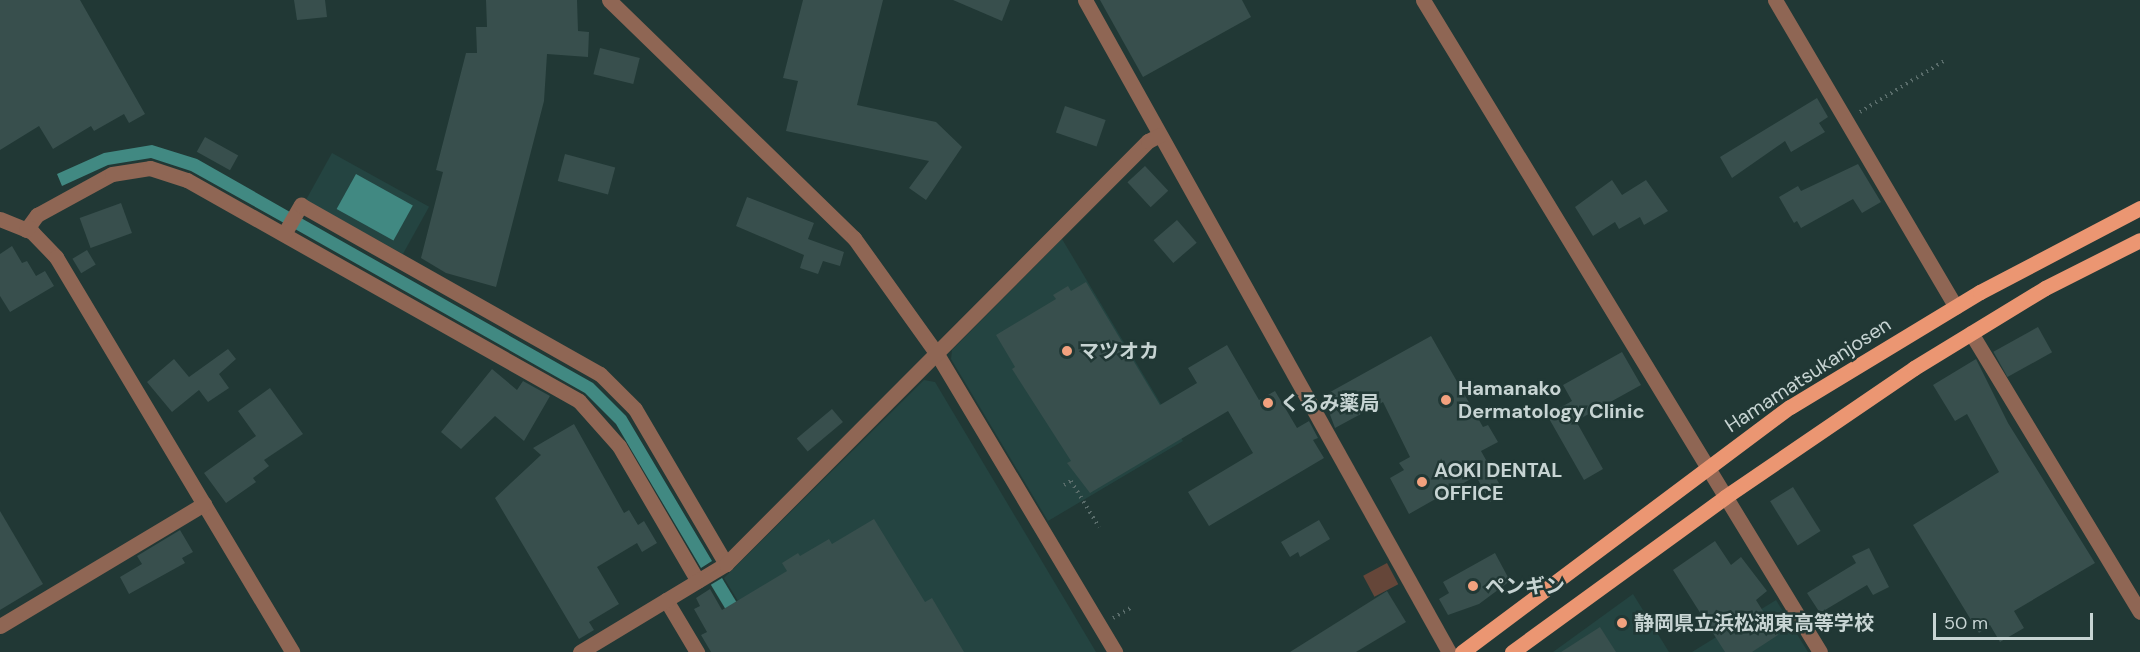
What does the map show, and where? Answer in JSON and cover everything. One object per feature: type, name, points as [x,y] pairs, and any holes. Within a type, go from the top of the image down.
[{"type":"main road","name":"Hamamatsukanjosen","points":[[1462,652],[1790,407],[1956,307],[2140,208]]},
{"type":"main road","points":[[1512,652],[1725,496],[1971,333],[2045,288],[2140,240]]},
{"type":"street","points":[[609,0],[854,238],[937,354],[1115,652]]},
{"type":"street","points":[[1084,0],[1449,652]]},
{"type":"street","points":[[1423,0],[1820,652]]},
{"type":"street","points":[[1775,0],[1956,307]]},
{"type":"street","points":[[580,652],[726,564],[1148,141],[1160,135]]},
{"type":"street","points":[[26,230],[38,216],[112,174],[150,168],[187,180],[579,401],[619,446],[698,581]]},
{"type":"street","points":[[284,234],[301,205],[600,374],[635,409],[726,564]]},
{"type":"street","points":[[0,219],[26,230],[45,243],[56,256],[292,652]]},
{"type":"street","points":[[1971,333],[2140,612]]},
{"type":"street","points":[[0,626],[204,504]]},
{"type":"street","points":[[666,600],[697,652]]},
{"type":"path","points":[[1846,120],[1944,61]]},
{"type":"path","points":[[1064,485],[1071,481],[1099,527]]},
{"type":"shaded area","points":[[332,153],[429,207],[403,254],[306,200]]},
{"type":"shaded area","points":[[1062,239],[1183,441],[1048,521],[951,359],[952,350]]},
{"type":"shaded area","points":[[924,380],[935,382],[1096,652],[769,652],[724,578]]},
{"type":"shaded area","points":[[1387,563],[1398,584],[1374,597],[1363,576]]},
{"type":"shaded area","name":"静岡県立浜松湖東高等学校","points":[[1633,594],[1669,652],[1553,652]]},
{"type":"shaded area","name":"静岡県立浜松湖東高等学校","points":[[1776,600],[1808,652],[1692,652]]},
{"type":"water","points":[[152,145],[197,159],[290,212],[284,223],[191,171],[151,158],[108,165],[62,186],[57,174],[104,153]]},
{"type":"water","points":[[356,174],[413,206],[393,240],[337,209]]},
{"type":"water","points":[[301,218],[593,383],[626,416],[712,561],[701,568],[616,424],[585,393],[295,229]]},
{"type":"water","points":[[722,578],[766,652],[751,652],[711,585]]},
{"type":"building","points":[[0,0],[80,0],[145,114],[129,123],[124,114],[94,131],[91,126],[53,149],[39,126],[0,150]]},
{"type":"building","points":[[294,0],[325,0],[327,17],[297,20]]},
{"type":"building","points":[[486,0],[577,0],[578,31],[589,32],[588,57],[547,54],[544,101],[496,287],[446,273],[421,258],[443,172],[436,170],[466,53],[477,53],[476,27],[487,27]]},
{"type":"building","points":[[803,0],[883,0],[857,105],[936,122],[962,147],[926,200],[909,188],[929,161],[786,131],[798,81],[783,78]]},
{"type":"building","points":[[953,0],[1010,0],[1002,21]]},
{"type":"building","points":[[1100,0],[1242,0],[1251,17],[1143,77]]},
{"type":"building","points":[[600,48],[640,58],[633,84],[593,74]]},
{"type":"building","points":[[1817,98],[1828,117],[1819,123],[1825,132],[1791,152],[1785,141],[1732,178],[1720,157]]},
{"type":"building","points":[[1065,106],[1106,120],[1097,146],[1056,132]]},
{"type":"building","points":[[205,137],[238,155],[230,170],[197,152]]},
{"type":"building","points":[[565,154],[615,167],[608,195],[558,181]]},
{"type":"building","points":[[1858,164],[1881,202],[1862,213],[1853,199],[1801,228],[1797,221],[1794,223],[1779,197],[1798,186],[1801,191]]},
{"type":"building","points":[[1145,166],[1168,191],[1151,207],[1127,182]]},
{"type":"building","points":[[1612,180],[1622,195],[1646,180],[1668,211],[1644,225],[1640,217],[1619,229],[1615,222],[1593,236],[1575,207]]},
{"type":"building","points":[[747,197],[814,223],[808,239],[844,252],[840,266],[823,261],[818,274],[800,268],[804,255],[736,226]]},
{"type":"building","points":[[121,203],[132,233],[91,248],[80,218]]},
{"type":"building","points":[[1177,220],[1197,243],[1173,263],[1154,240]]},
{"type":"building","points":[[12,246],[22,263],[27,261],[36,276],[45,271],[54,286],[10,312],[0,296],[0,254]]},
{"type":"building","points":[[87,250],[96,265],[81,273],[72,259]]},
{"type":"building","points":[[1086,282],[1160,405],[1197,383],[1188,368],[1227,345],[1259,400],[1275,391],[1297,428],[1309,421],[1318,438],[1313,440],[1324,458],[1209,526],[1188,492],[1253,453],[1228,411],[1090,493],[1067,463],[1071,461],[1012,369],[1015,367],[996,335],[1056,299],[1053,295],[1068,286],[1071,291]]},
{"type":"building","points":[[2038,327],[2052,352],[2007,377],[1993,352]]},
{"type":"building","points":[[1431,336],[1483,427],[1488,425],[1498,442],[1481,451],[1505,494],[1490,502],[1476,476],[1409,514],[1390,478],[1404,470],[1399,463],[1410,457],[1383,402],[1335,428],[1323,396]]},
{"type":"building","points":[[228,349],[236,359],[219,374],[229,388],[208,402],[199,390],[172,412],[147,382],[174,359],[189,377]]},
{"type":"building","points":[[1622,352],[1641,385],[1576,421],[1603,469],[1584,480],[1547,415],[1572,401],[1563,385]]},
{"type":"building","points":[[1976,359],[2008,423],[2095,563],[2014,611],[2024,628],[2000,642],[1990,625],[1979,633],[1913,525],[1999,472],[1967,414],[1955,421],[1933,385]]},
{"type":"building","points":[[492,369],[517,390],[523,381],[550,396],[524,441],[495,416],[461,449],[441,432]]},
{"type":"building","points":[[270,388],[303,434],[264,460],[269,466],[253,478],[256,482],[226,503],[204,473],[256,436],[238,411]]},
{"type":"building","points":[[832,409],[843,422],[808,452],[797,439]]},
{"type":"building","points":[[574,424],[624,513],[629,510],[638,525],[644,521],[657,543],[642,552],[637,543],[597,567],[619,604],[589,622],[594,630],[579,639],[495,498],[541,455],[533,448]]},
{"type":"building","points":[[1793,487],[1821,531],[1798,545],[1770,501]]},
{"type":"building","points":[[0,511],[43,584],[0,610]]},
{"type":"building","points":[[874,519],[925,602],[932,598],[964,652],[711,652],[701,635],[707,632],[694,609],[700,606],[696,598],[710,589],[722,610],[787,571],[782,563],[798,553],[800,556],[829,539],[832,544]]},
{"type":"building","points":[[1319,520],[1330,539],[1300,557],[1298,552],[1290,557],[1281,542]]},
{"type":"building","points":[[180,530],[193,552],[182,558],[185,563],[129,594],[120,577],[142,564],[137,556]]},
{"type":"building","points":[[1715,541],[1731,565],[1741,557],[1767,591],[1756,600],[1778,635],[1752,652],[1725,652],[1673,570]]},
{"type":"building","points":[[1869,548],[1889,587],[1873,595],[1867,585],[1820,613],[1807,593],[1856,563],[1852,556]]},
{"type":"building","name":"ペンギン","points":[[1495,553],[1510,581],[1479,604],[1448,615],[1439,599],[1449,593],[1443,582]]},
{"type":"building","points":[[1387,591],[1406,622],[1356,652],[1290,652]]},
{"type":"building","points":[[1600,627],[1616,652],[1561,652]]},
{"type":"place","name":"マツオカ","points":[[1067,351]]},
{"type":"place","name":"Hamanako Dermatology Clinic","points":[[1446,400]]},
{"type":"place","name":"くるみ薬局","points":[[1268,403]]},
{"type":"place","name":"AOKI DENTAL OFFICE","points":[[1422,482]]},
{"type":"place","name":"ペンギン","points":[[1473,586]]},
{"type":"place","name":"静岡県立浜松湖東高等学校","points":[[1622,623]]}]
